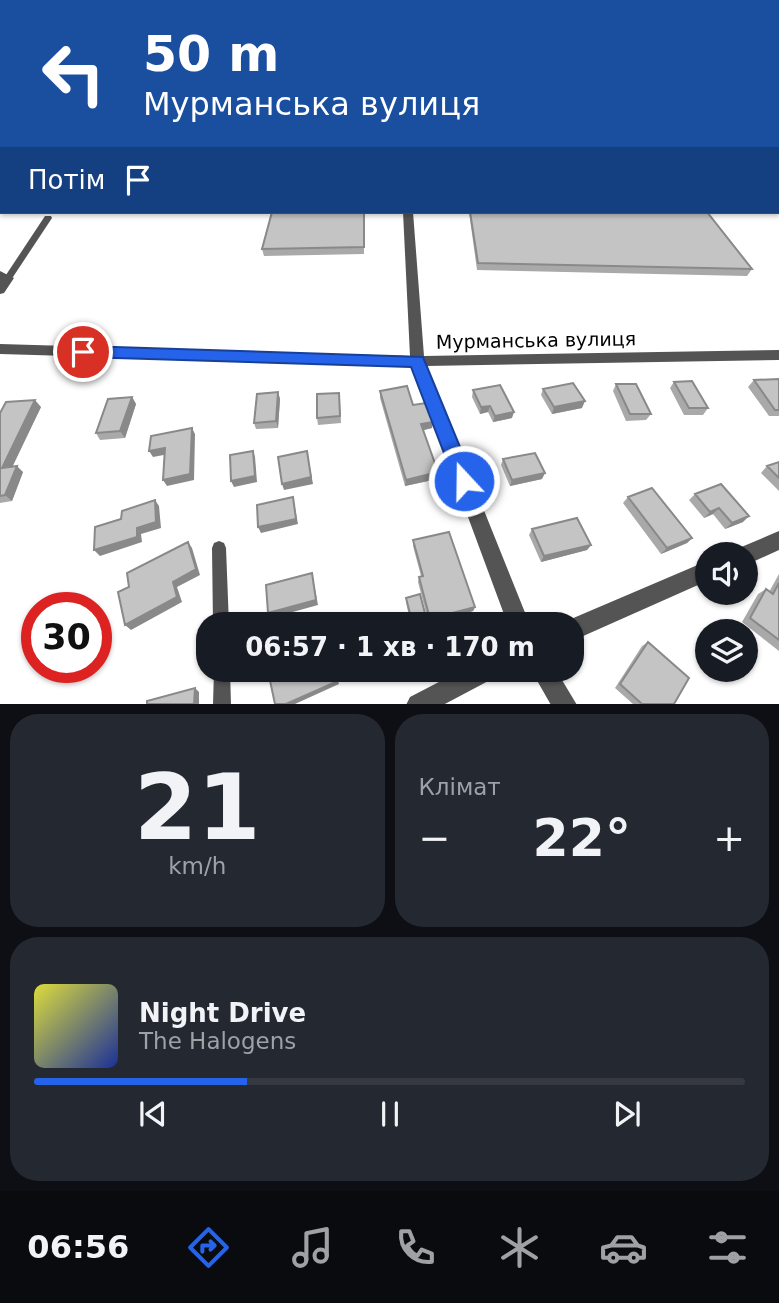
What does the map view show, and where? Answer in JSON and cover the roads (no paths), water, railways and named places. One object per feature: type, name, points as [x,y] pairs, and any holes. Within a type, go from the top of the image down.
[{"type":"street","points":[[408,214],[417,361],[514,612]]},
{"type":"street","points":[[0,290],[4,277]]},
{"type":"street","name":"Мурманська вулиця","points":[[0,349],[417,361],[779,355]]},
{"type":"street","points":[[758,550],[779,540]]},
{"type":"street","points":[[584,625],[695,576]]},
{"type":"street","points":[[420,704],[463,682]]},
{"type":"street","points":[[550,682],[564,704]]},
{"type":"lane","points":[[4,277],[48,218]]},
{"type":"lane","points":[[219,548],[221,612]]},
{"type":"lane","points":[[222,682],[222,704]]}]
